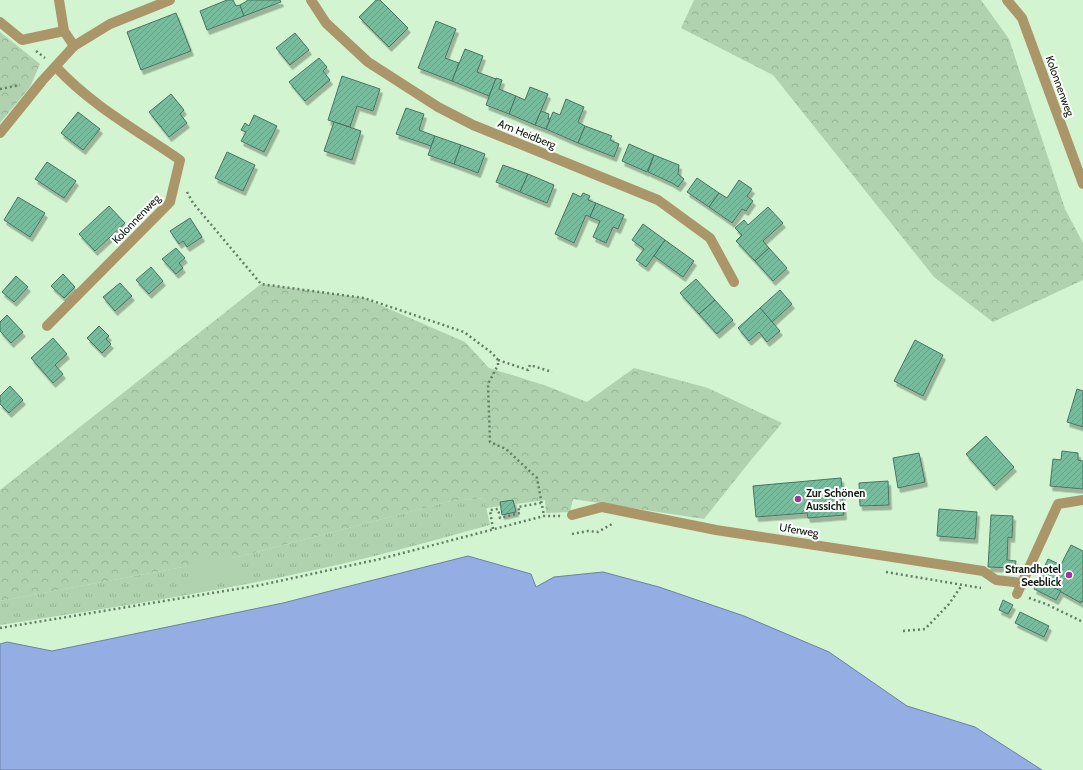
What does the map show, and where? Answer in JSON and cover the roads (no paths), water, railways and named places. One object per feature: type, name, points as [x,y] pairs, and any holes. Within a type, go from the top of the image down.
[{"type":"street","points":[[59,0],[64,31],[74,46]]},
{"type":"street","points":[[0,133],[42,81],[74,46],[110,24],[170,0]]},
{"type":"street","name":"Am Heidberg","points":[[311,0],[326,23],[368,62],[438,107],[473,125],[658,200],[710,238],[734,282]]},
{"type":"street","name":"Kolonnenweg","points":[[1007,0],[1022,18],[1083,184]]},
{"type":"street","points":[[0,22],[22,40],[64,31]]},
{"type":"street","name":"Kolonnenweg","points":[[47,326],[170,202],[180,160],[89,98],[72,84],[56,67]]},
{"type":"street","points":[[1017,594],[1058,504],[1083,500]]},
{"type":"street","name":"Uferweg","points":[[572,516],[602,507],[716,530],[983,571],[996,580],[1022,583]]},
{"type":"water","points":[[468,556],[531,574],[536,587],[554,577],[603,572],[659,587],[744,616],[829,652],[907,706],[975,727],[1042,770],[0,770],[0,644],[7,642],[52,651],[283,603]]},
{"type":"place","name":"Zur Schönen Aussicht","points":[[798,499]]},
{"type":"place","name":"Strandhotel Seeblick","points":[[1069,575]]}]
